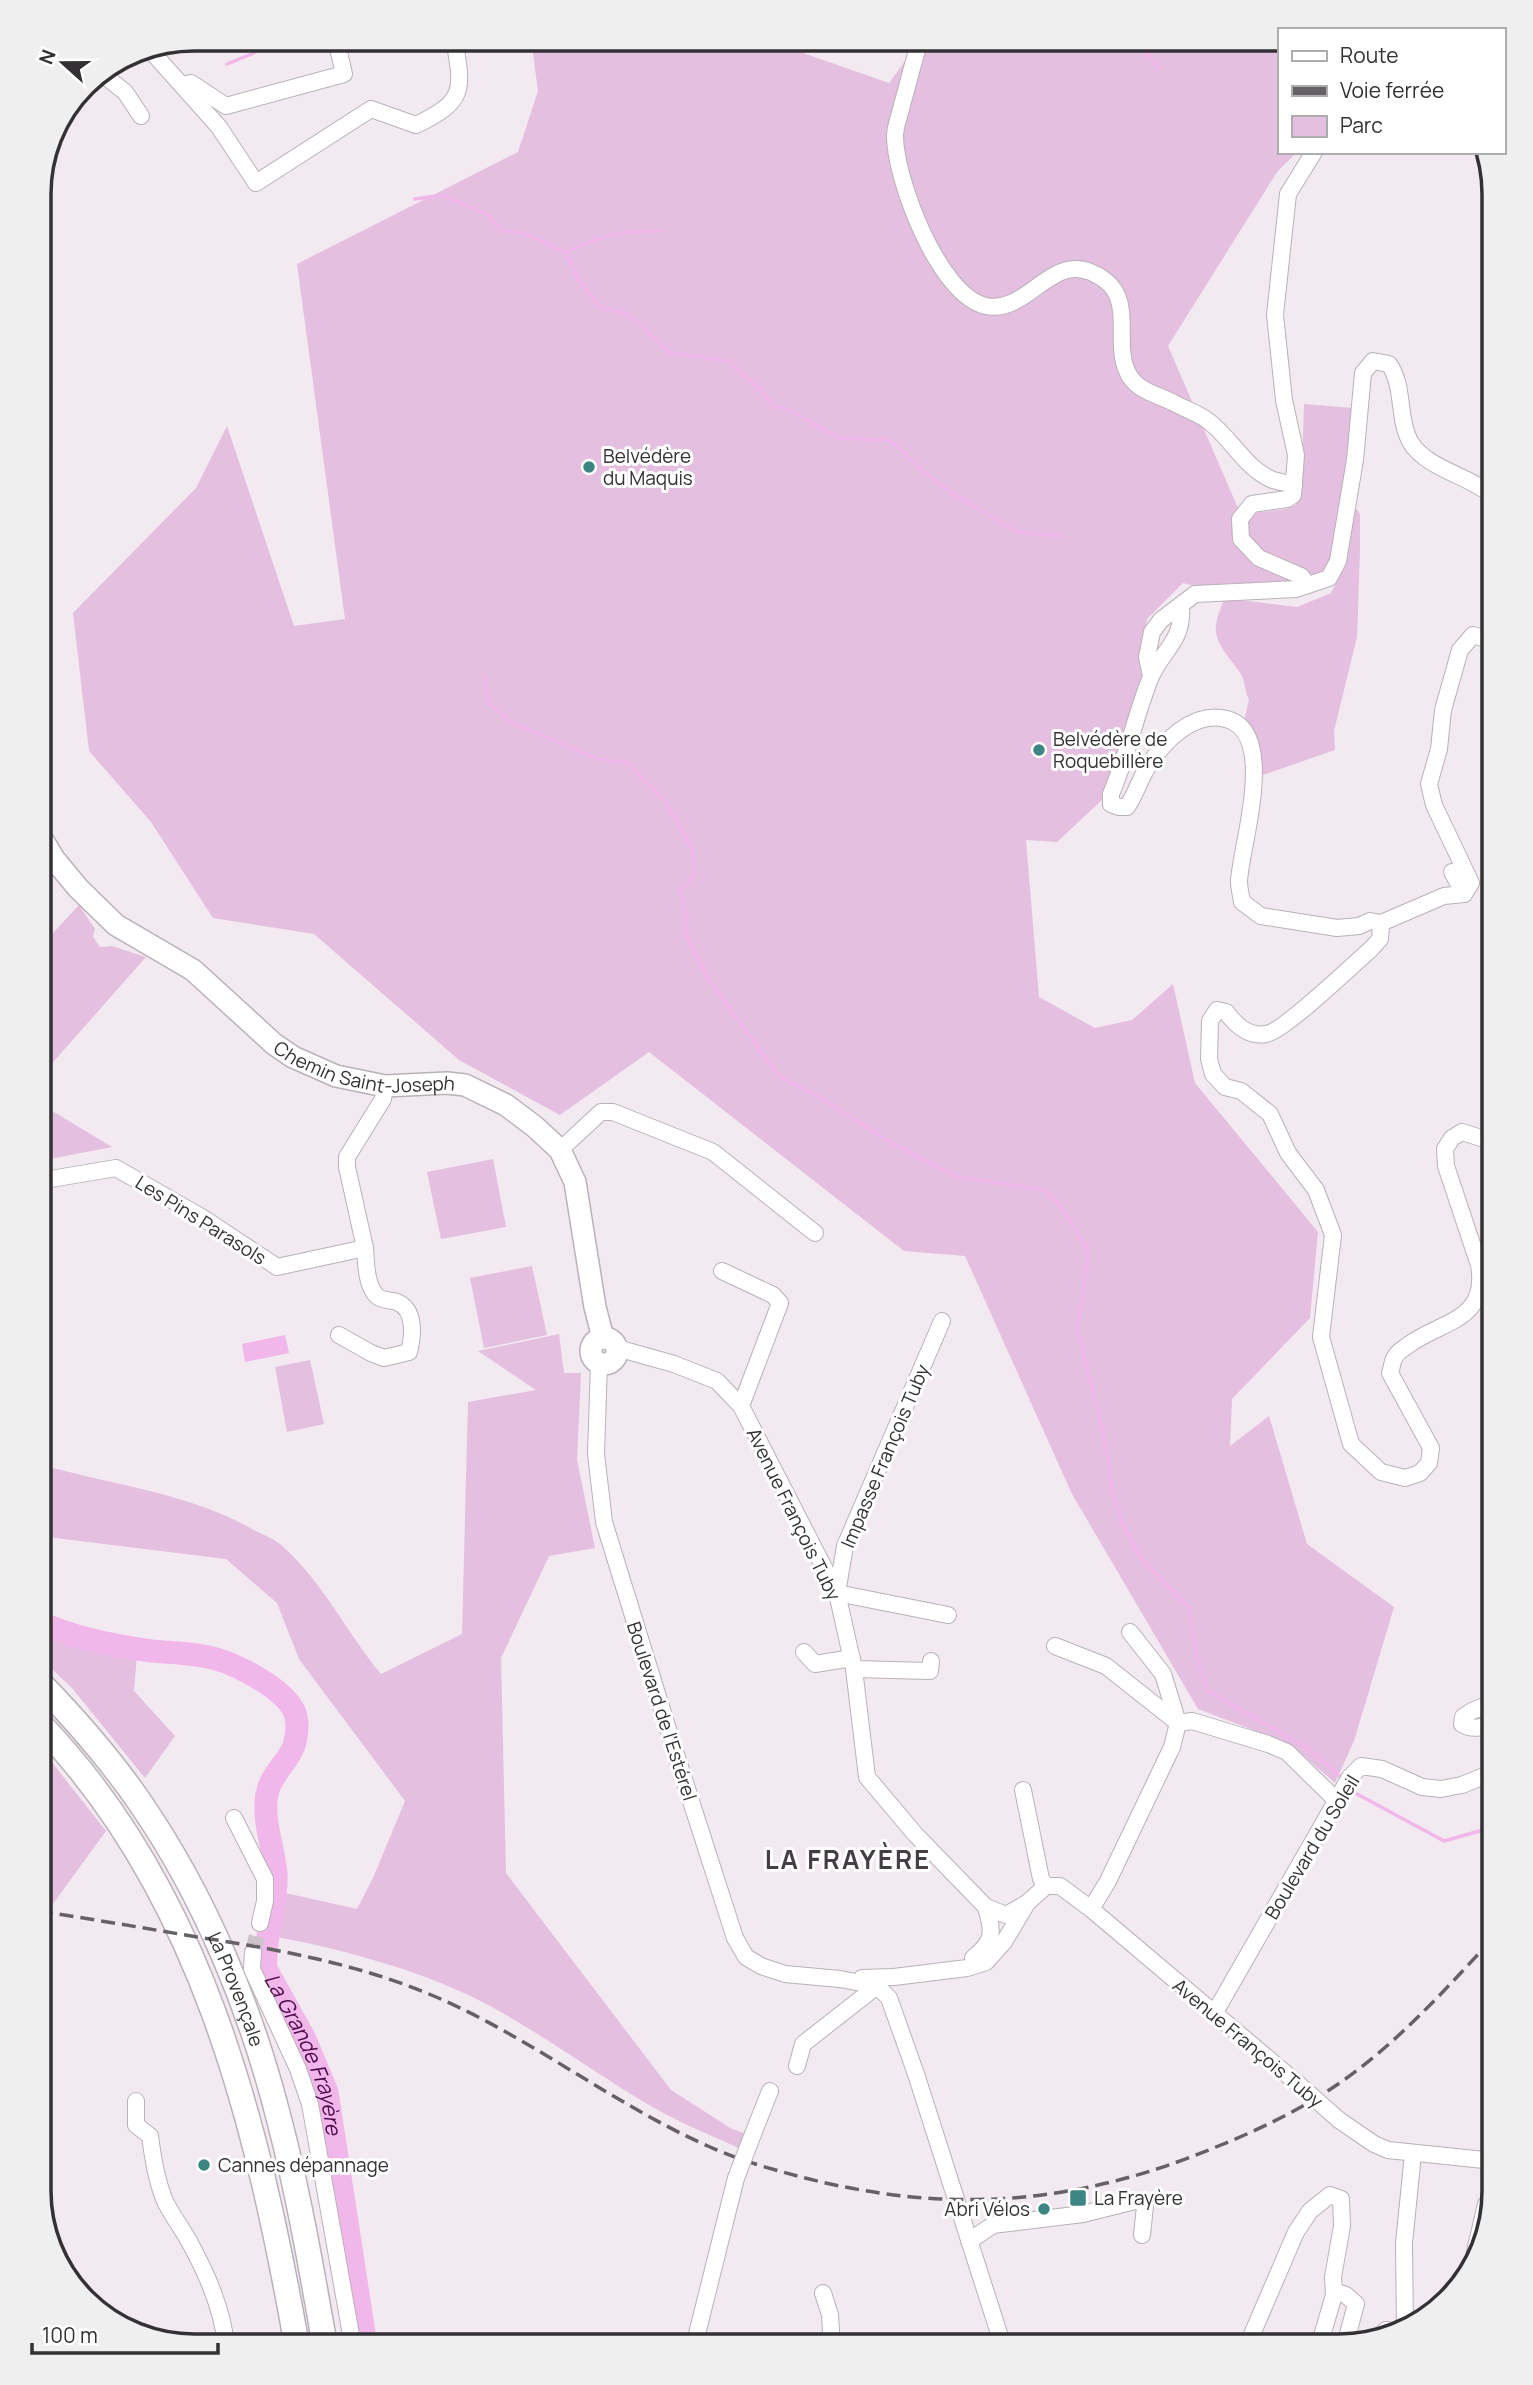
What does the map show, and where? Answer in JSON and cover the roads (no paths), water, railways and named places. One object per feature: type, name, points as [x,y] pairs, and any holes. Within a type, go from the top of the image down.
[{"type":"highway","name":"La Provençale","points":[[51,1696],[107,1758],[141,1804],[170,1850],[219,1946],[260,2056],[280,2122],[324,2334]]},
{"type":"highway","name":"La Provençale","points":[[51,1738],[84,1775],[120,1824],[150,1872],[194,1958],[236,2075],[251,2127],[295,2334]]},
{"type":"main road","name":"Chemin Saint-Joseph","points":[[51,854],[78,888],[116,925],[193,971],[274,1044],[302,1062],[336,1076],[385,1086],[447,1083],[465,1085],[506,1105],[534,1126],[560,1150],[575,1182],[595,1307],[610,1343]]},
{"type":"main road","points":[[599,1363],[593,1358],[592,1347],[596,1341],[610,1343]]},
{"type":"street","points":[[183,85],[191,83],[226,106],[344,74],[339,51]]},
{"type":"street","points":[[156,56],[219,127],[256,183],[371,109],[416,125],[439,114],[455,98],[461,83],[456,51]]},
{"type":"street","points":[[917,51],[895,134],[898,165],[921,229],[940,269],[953,285],[960,292],[986,306],[1010,303],[1056,273],[1070,269],[1087,272],[1106,282],[1119,298],[1127,372],[1143,390],[1208,420],[1250,465],[1272,480],[1294,485]]},
{"type":"street","points":[[109,79],[125,92],[141,116]]},
{"type":"street","points":[[1307,585],[1301,576],[1259,558],[1241,539],[1240,519],[1252,504],[1287,499],[1293,495],[1296,455],[1284,400],[1275,315],[1288,194],[1313,154]]},
{"type":"street","points":[[1151,676],[1147,657],[1152,632],[1161,620],[1195,594],[1278,591],[1329,578],[1338,561],[1355,460],[1363,373],[1373,361],[1389,364],[1395,373],[1404,428],[1413,446],[1427,458],[1482,490]]},
{"type":"street","points":[[1181,605],[1182,618],[1172,645],[1151,676],[1111,794],[1111,804],[1127,807],[1149,765],[1168,742],[1191,722],[1216,717],[1233,719],[1247,735],[1255,783],[1239,883],[1242,902],[1261,916],[1337,929],[1359,926],[1370,920],[1381,923],[1446,883]]},
{"type":"street","points":[[1464,894],[1471,883],[1434,805],[1429,784],[1460,650],[1473,635],[1482,638]]},
{"type":"street","points":[[1444,662],[1454,650],[1460,650]]},
{"type":"street","points":[[1446,883],[1464,894]]},
{"type":"street","points":[[1446,883],[1464,894]]},
{"type":"street","points":[[1381,923],[1380,939],[1371,949],[1289,1021],[1268,1034],[1251,1034],[1237,1026],[1226,1012],[1217,1010],[1210,1021],[1209,1059],[1213,1074],[1225,1087],[1241,1091],[1270,1114],[1288,1153],[1316,1190],[1333,1236],[1321,1337],[1351,1444],[1381,1472],[1405,1478],[1420,1473],[1429,1463],[1431,1448],[1390,1373],[1395,1355],[1414,1340],[1463,1315],[1474,1302],[1482,1282],[1479,1265],[1446,1166],[1445,1149],[1452,1139],[1462,1132],[1482,1138]]},
{"type":"street","points":[[339,1335],[384,1358],[410,1352],[410,1315],[399,1303],[379,1298],[374,1293],[347,1167],[347,1157],[383,1100],[385,1086]]},
{"type":"street","points":[[560,1150],[601,1112],[613,1112],[713,1152],[815,1233]]},
{"type":"street","name":"Les Pins Parasols","points":[[51,1179],[116,1168],[202,1218],[277,1267],[365,1248]]},
{"type":"street","name":"Avenue François Tuby","points":[[722,1271],[773,1295],[780,1303],[741,1406]]},
{"type":"street","name":"Impasse François Tuby","points":[[836,1593],[845,1546],[942,1321]]},
{"type":"street","name":"Avenue François Tuby","points":[[610,1343],[717,1381],[741,1406],[836,1593],[853,1663],[867,1777],[915,1834],[986,1907]]},
{"type":"street","name":"Boulevard de l'Estérel","points":[[599,1363],[596,1454],[604,1522],[734,1936],[746,1957],[761,1966],[785,1974],[840,1979],[877,1986]]},
{"type":"street","points":[[836,1593],[948,1615]]},
{"type":"street","points":[[1091,1909],[1108,1881],[1172,1747],[1178,1723],[1163,1674],[1130,1632]]},
{"type":"street","points":[[1055,1646],[1106,1666],[1178,1723],[1192,1721],[1268,1744],[1287,1752],[1344,1790]]},
{"type":"street","points":[[796,1667],[810,1658],[930,1671],[931,1661]]},
{"type":"street","points":[[1482,1707],[1463,1717],[1462,1724],[1468,1728],[1482,1727]]},
{"type":"street","name":"Boulevard du Soleil","points":[[1214,2014],[1344,1790],[1361,1766],[1382,1769],[1422,1787],[1441,1789],[1462,1785],[1482,1777]]},
{"type":"street","points":[[986,1907],[1006,1915],[1027,1903],[1046,1886],[1041,1879],[1023,1790]]},
{"type":"street","points":[[234,1818],[265,1879],[265,1900],[260,1923]]},
{"type":"street","name":"Avenue François Tuby","points":[[1046,1886],[1060,1886],[1091,1909],[1339,2120],[1374,2144],[1388,2150],[1413,2154],[1482,2160]]},
{"type":"street","name":"Boulevard de l'Estérel","points":[[840,1979],[894,1977],[967,1968],[986,1962],[1009,1935],[1027,1903]]},
{"type":"street","name":"Boulevard de l'Estérel","points":[[941,1970],[974,1957],[986,1947],[993,1932],[986,1907]]},
{"type":"street","points":[[253,1952],[252,1969],[298,2069],[310,2105],[351,2334]]},
{"type":"street","points":[[889,1998],[894,1977]]},
{"type":"street","points":[[796,2066],[803,2044],[877,1986],[889,1998],[999,2334]]},
{"type":"street","points":[[697,2334],[736,2178],[770,2091]]},
{"type":"street","points":[[136,2101],[136,2125],[150,2136],[155,2174],[165,2202],[191,2245],[212,2289],[224,2334]]},
{"type":"street","points":[[1403,2319],[1404,2243],[1413,2154]]},
{"type":"street","points":[[1252,2334],[1296,2232],[1310,2211],[1330,2195],[1341,2199],[1342,2226],[1333,2277],[1334,2291],[1322,2334]]},
{"type":"street","points":[[969,2241],[993,2225],[1083,2214],[1139,2200],[1145,2206],[1142,2235]]},
{"type":"street","points":[[1334,2291],[1346,2295],[1356,2304],[1348,2334]]},
{"type":"street","points":[[823,2293],[830,2315],[831,2334]]},
{"type":"waterway","points":[[227,64],[256,51]]},
{"type":"waterway","points":[[1146,51],[1160,69]]},
{"type":"waterway","points":[[415,199],[443,195],[488,215],[503,232],[528,235],[566,253],[579,281],[601,307],[631,316],[670,353],[728,361],[774,406],[789,410],[839,438],[890,440],[950,492],[1018,532],[1060,536]]},
{"type":"waterway","points":[[566,253],[588,242],[612,235],[660,231]]},
{"type":"waterway","points":[[485,676],[488,703],[512,723],[601,760],[627,763],[664,800],[692,848],[695,869],[689,883],[679,891],[686,914],[685,933],[707,977],[780,1077],[823,1099],[888,1141],[957,1177],[1045,1190],[1059,1204],[1089,1251],[1077,1330],[1103,1431],[1113,1496],[1122,1522],[1139,1556],[1189,1607],[1196,1656],[1208,1691],[1309,1749],[1344,1780]]},
{"type":"waterway","name":"La Grande Frayère","points":[[51,1627],[109,1644],[201,1656],[225,1662],[271,1686],[289,1703],[296,1715],[294,1744],[271,1781],[267,1794],[267,1824],[275,1864],[276,1886],[266,1969],[304,2037],[327,2092],[364,2334]]},
{"type":"waterway","points":[[1349,1786],[1357,1794],[1444,1841],[1482,1830]]},
{"type":"tunnel","points":[[253,1952],[260,1923]]},
{"type":"railway","points":[[51,1913],[314,1958],[401,1983],[501,2029],[639,2111],[732,2156],[801,2177],[855,2189],[960,2200],[1012,2198],[1113,2182],[1216,2147],[1266,2125],[1313,2100],[1364,2065],[1422,2013],[1482,1950]]},
{"type":"place","name":"Belvédère du Maquis","points":[[589,467]]},
{"type":"place","name":"Belvédère de Roquebillère","points":[[1039,750]]},
{"type":"place","name":"Cannes dépannage","points":[[204,2165]]},
{"type":"place","name":"La Frayère","points":[[1078,2198]]},
{"type":"place","name":"Abri Vélos","points":[[1044,2209]]},
{"type":"district","name":"LA FRAYÈRE","points":[[848,1860]]}]
